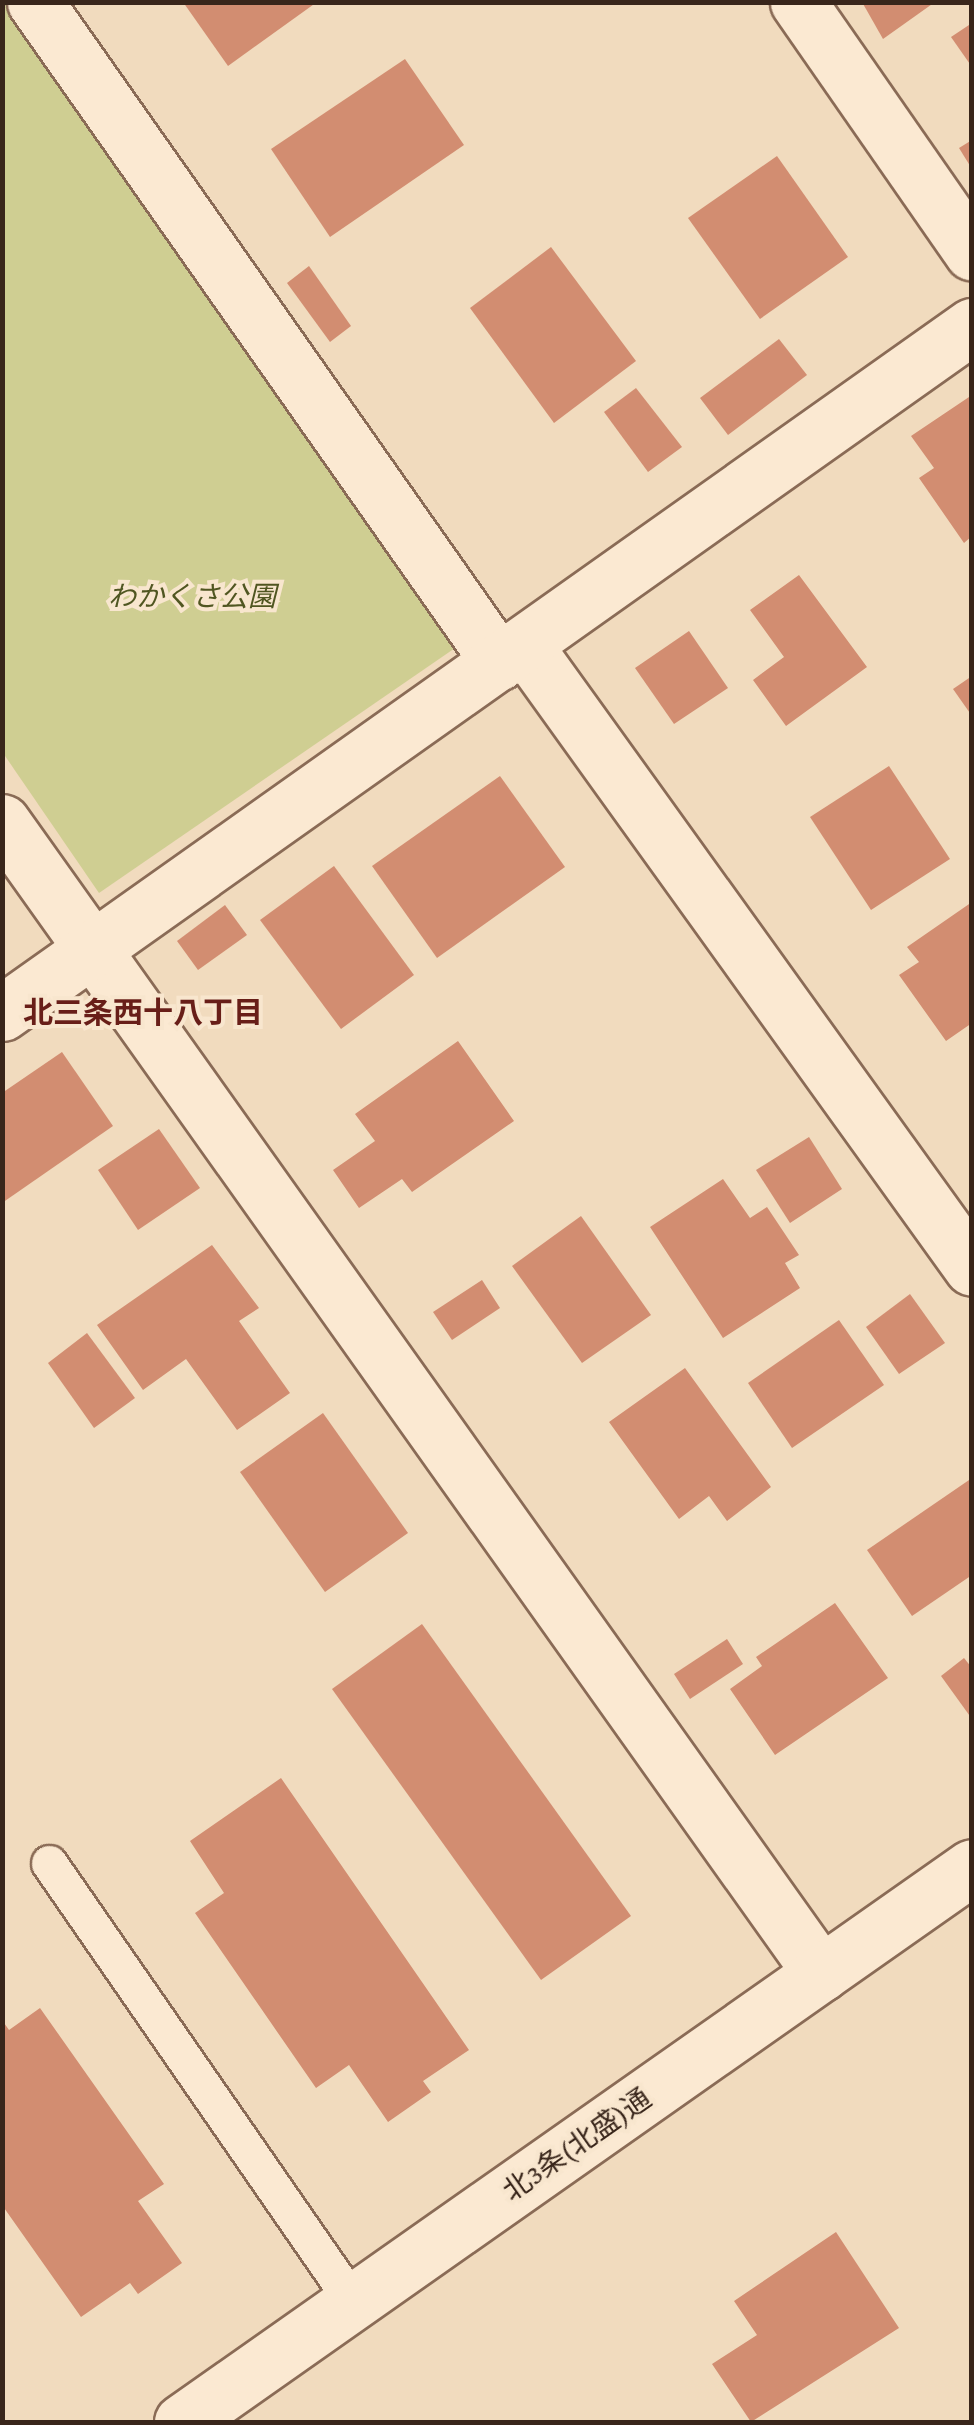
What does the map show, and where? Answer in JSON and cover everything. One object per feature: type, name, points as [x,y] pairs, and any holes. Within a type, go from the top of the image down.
[{"type":"street","points":[[34,2],[512,654],[972,1268]]},
{"type":"street","points":[[798,2],[972,252]]},
{"type":"street","points":[[2,1013],[972,326]]},
{"type":"street","points":[[2,822],[820,1974]]},
{"type":"street","name":"北3条(北盛)通","points":[[182,2422],[972,1867]]},
{"type":"lane","points":[[49,1863],[353,2302]]},
{"type":"green space","name":"わかくさ公園","points":[[2,3],[13,3],[458,646],[99,893],[3,753]]},
{"type":"building","points":[[183,2],[317,2],[228,66]]},
{"type":"building","points":[[862,2],[935,2],[883,39]]},
{"type":"building","points":[[972,23],[972,67],[951,37]]},
{"type":"building","points":[[405,59],[464,145],[330,237],[271,149]]},
{"type":"building","points":[[972,140],[972,169],[959,148]]},
{"type":"building","points":[[777,156],[848,257],[760,319],[688,218]]},
{"type":"building","points":[[551,247],[636,361],[554,423],[470,308]]},
{"type":"building","points":[[309,266],[351,326],[330,342],[287,283]]},
{"type":"building","points":[[779,339],[807,375],[728,435],[700,398]]},
{"type":"building","points":[[636,388],[682,447],[648,472],[604,412]]},
{"type":"building","points":[[972,395],[972,536],[964,543],[919,478],[934,468],[911,436]]},
{"type":"building","points":[[799,575],[867,667],[786,726],[753,680],[784,657],[750,610]]},
{"type":"building","points":[[689,631],[728,688],[674,724],[635,668]]},
{"type":"building","points":[[972,676],[972,716],[953,689]]},
{"type":"building","points":[[889,766],[950,859],[871,910],[810,817]]},
{"type":"building","points":[[500,776],[565,867],[437,958],[372,866]]},
{"type":"building","points":[[334,866],[414,975],[341,1029],[260,920]]},
{"type":"building","points":[[972,902],[972,1023],[946,1041],[899,975],[919,962],[907,947]]},
{"type":"building","points":[[225,905],[247,935],[198,970],[177,941]]},
{"type":"building","points":[[458,1041],[514,1121],[412,1192],[402,1179],[359,1208],[333,1170],[375,1141],[355,1114]]},
{"type":"building","points":[[62,1052],[113,1126],[2,1203],[2,1093]]},
{"type":"building","points":[[159,1129],[200,1188],[138,1230],[98,1170]]},
{"type":"building","points":[[809,1137],[842,1189],[790,1223],[756,1170]]},
{"type":"building","points":[[723,1179],[750,1218],[767,1207],[799,1255],[785,1263],[800,1288],[723,1338],[650,1227]]},
{"type":"building","points":[[581,1216],[651,1315],[582,1363],[512,1266]]},
{"type":"building","points":[[212,1245],[259,1308],[239,1321],[290,1393],[237,1430],[186,1359],[143,1390],[97,1325]]},
{"type":"building","points":[[482,1280],[500,1308],[452,1340],[433,1312]]},
{"type":"building","points":[[910,1294],[945,1343],[899,1374],[866,1327]]},
{"type":"building","points":[[839,1320],[884,1385],[792,1448],[748,1383]]},
{"type":"building","points":[[87,1333],[135,1398],[94,1428],[48,1363]]},
{"type":"building","points":[[685,1368],[771,1487],[727,1521],[709,1496],[679,1519],[609,1422]]},
{"type":"building","points":[[323,1413],[408,1533],[325,1592],[240,1472]]},
{"type":"building","points":[[972,1478],[972,1575],[912,1616],[867,1550]]},
{"type":"building","points":[[835,1603],[888,1678],[775,1755],[730,1689],[762,1666],[756,1657]]},
{"type":"building","points":[[422,1624],[631,1916],[541,1980],[332,1689]]},
{"type":"building","points":[[727,1639],[743,1664],[690,1699],[674,1674]]},
{"type":"building","points":[[964,1658],[972,1668],[972,1719],[941,1676]]},
{"type":"building","points":[[281,1778],[469,2050],[423,2081],[431,2092],[388,2122],[349,2065],[316,2088],[195,1913],[224,1893],[190,1841]]},
{"type":"building","points":[[40,2008],[164,2184],[138,2201],[182,2263],[138,2294],[130,2283],[81,2317],[2,2205],[2,2020],[9,2030]]},
{"type":"building","points":[[836,2232],[899,2328],[751,2422],[712,2364],[757,2335],[734,2301]]},
{"type":"district","name":"北三条西十八丁目","points":[[143,1013]]}]
